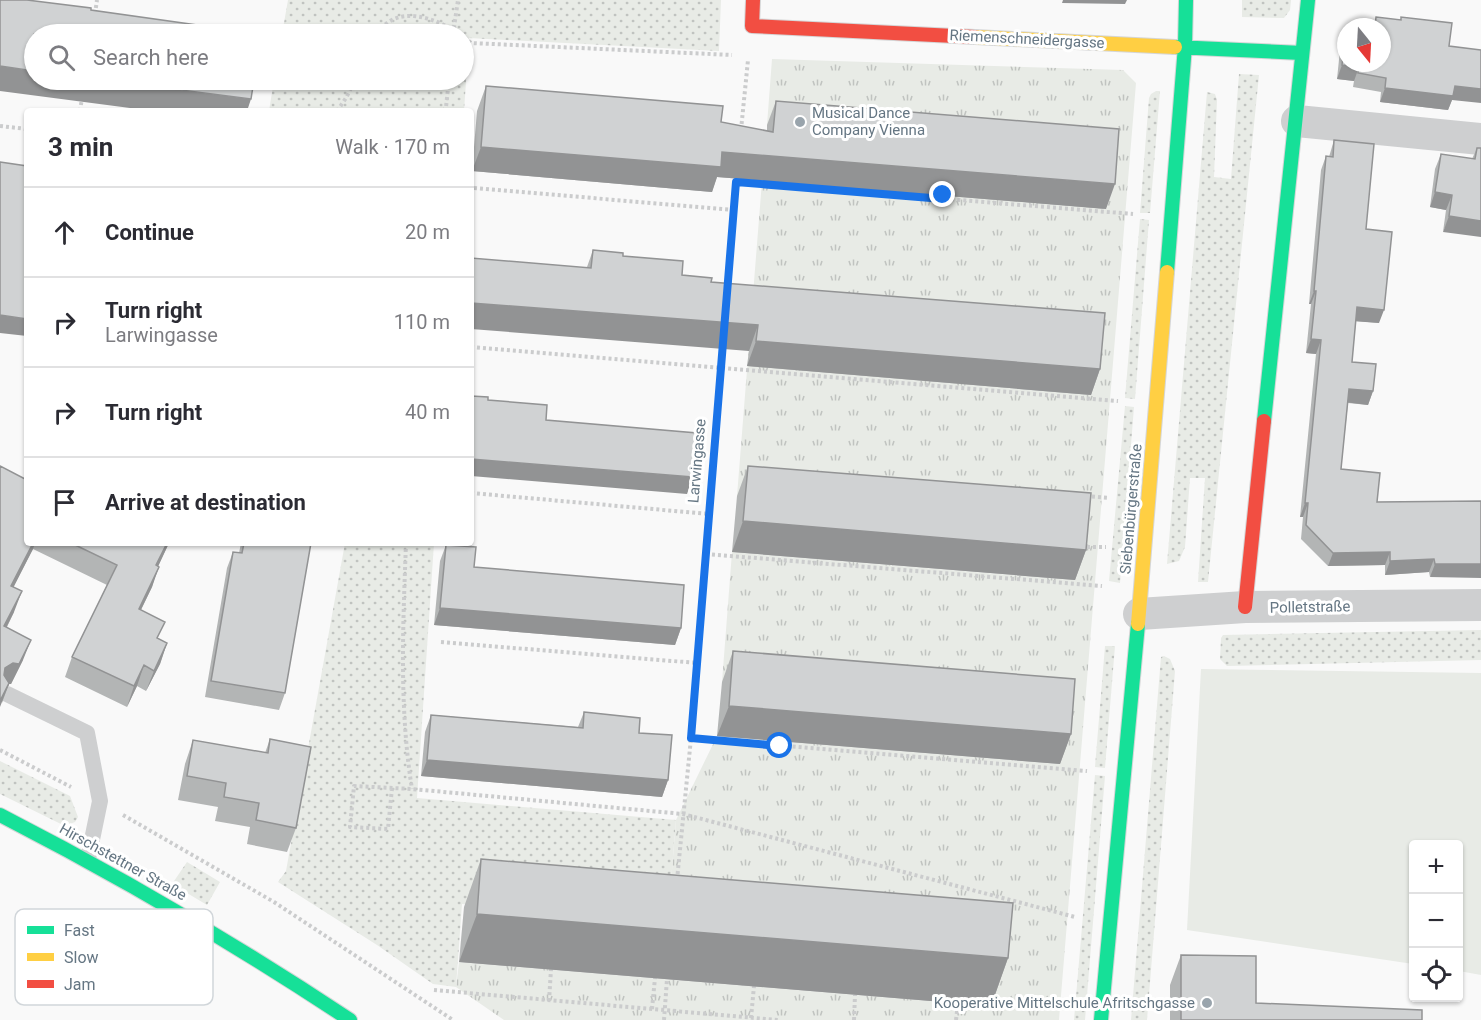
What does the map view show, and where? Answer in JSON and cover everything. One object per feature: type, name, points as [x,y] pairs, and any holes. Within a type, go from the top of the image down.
[{"type":"street","points":[[752,26],[753,0]]},
{"type":"street","name":"Siebenbürgerstraße","points":[[1101,1020],[1139,614],[1185,46],[1186,0]]},
{"type":"street","points":[[1245,607],[1308,0]]},
{"type":"street","name":"Riemenschneidergasse","points":[[752,26],[1302,53]]},
{"type":"street","points":[[1297,121],[1481,139]]},
{"type":"street","name":"Polletstraße","points":[[1139,614],[1245,607],[1481,605]]},
{"type":"street","name":"Hirschstettner Straße","points":[[0,814],[175,909]]},
{"type":"street","name":"Hirschstettner Straße","points":[[213,933],[350,1020]]},
{"type":"lane","points":[[7,694],[87,733],[100,801],[88,860]]},
{"type":"lane","points":[[316,1020],[317,998]]},
{"type":"path","points":[[93,23],[97,0]]},
{"type":"path","points":[[454,24],[458,0]]},
{"type":"path","points":[[385,24],[396,18],[409,16],[428,18],[439,24]]},
{"type":"path","points":[[741,136],[752,26]]},
{"type":"path","points":[[474,43],[748,56]]},
{"type":"path","points":[[80,108],[83,90]]},
{"type":"path","points":[[338,108],[350,90]]},
{"type":"path","points":[[445,108],[448,90]]},
{"type":"path","points":[[0,126],[24,129]]},
{"type":"path","points":[[726,301],[737,170]]},
{"type":"path","points":[[736,182],[1133,214]]},
{"type":"path","points":[[474,188],[734,210]]},
{"type":"path","name":"Larwingasse","points":[[675,891],[691,738],[723,335]]},
{"type":"path","points":[[474,347],[720,369],[1043,392],[1118,401]]},
{"type":"path","points":[[474,494],[709,514]]},
{"type":"path","points":[[1076,495],[1109,498]]},
{"type":"path","points":[[406,546],[402,676],[406,751],[412,789]]},
{"type":"path","points":[[1077,546],[1106,547]]},
{"type":"path","points":[[706,554],[798,559],[1102,586]]},
{"type":"path","points":[[441,642],[697,663]]},
{"type":"path","points":[[691,738],[1088,771]]},
{"type":"path","points":[[0,750],[100,801],[274,902],[453,1020]]},
{"type":"path","points":[[1014,766],[1015,760]]},
{"type":"path","points":[[392,788],[388,829],[350,827],[354,786],[412,789],[683,814],[1076,917]]},
{"type":"path","points":[[549,1001],[552,969]]},
{"type":"path","points":[[652,1009],[655,978]]},
{"type":"path","points":[[664,1020],[668,979]]},
{"type":"path","points":[[751,1018],[754,986]]},
{"type":"path","points":[[434,990],[778,1020]]},
{"type":"path","points":[[854,1020],[855,995]]},
{"type":"path","points":[[956,1020],[958,1003]]},
{"type":"green space","points":[[288,0],[721,0],[719,51],[474,38],[474,24],[284,24]]},
{"type":"green space","points":[[1242,0],[1291,0],[1290,10],[1284,18],[1242,17]]},
{"type":"green space","points":[[772,59],[1123,70],[1136,83],[1059,1020],[504,1020],[456,987],[459,962],[990,1006],[668,918],[676,820],[717,736],[1060,764],[722,682],[732,552],[1074,580],[1079,524],[737,496],[762,181],[1110,153],[767,125]]},
{"type":"green space","points":[[1239,74],[1259,75],[1208,582],[1198,582],[1205,478],[1190,478],[1185,547],[1179,561],[1167,564],[1207,92],[1215,94],[1217,100],[1214,177],[1231,179]]},
{"type":"green space","points":[[272,90],[465,90],[464,108],[269,108]]},
{"type":"green space","points":[[1156,91],[1160,91],[1150,213],[1140,213],[1149,98]]},
{"type":"green space","points":[[1140,219],[1149,220],[1135,399],[1125,398]]},
{"type":"green space","points":[[1125,406],[1134,407],[1120,583],[1109,581]]},
{"type":"green space","points":[[344,546],[434,546],[417,798],[676,820],[668,918],[462,904],[456,987],[433,984],[278,882],[286,871]]},
{"type":"green space","points":[[1481,630],[1481,660],[1227,666],[1220,659],[1223,635]]},
{"type":"green space","points":[[1105,646],[1115,646],[1105,768],[1095,767]]},
{"type":"green space","points":[[1161,657],[1170,659],[1175,671],[1147,1020],[1131,1020]]},
{"type":"green space","points":[[1201,669],[1481,673],[1481,975],[1463,972],[1463,840],[1409,840],[1409,963],[1187,930]]},
{"type":"green space","points":[[0,761],[70,796],[78,817],[75,822],[65,826],[0,794]]},
{"type":"green space","points":[[1095,775],[1105,776],[1085,1020],[1074,1020]]},
{"type":"green space","points":[[187,862],[220,882],[207,905],[172,884]]},
{"type":"building","points":[[0,0],[27,0],[91,8],[91,10],[191,24],[24,24],[24,70],[0,66]]},
{"type":"building","points":[[1401,17],[1452,23],[1449,46],[1481,50],[1481,89],[1455,86],[1453,96],[1385,88],[1386,78],[1358,73],[1391,72],[1391,19],[1401,20]]},
{"type":"building","points":[[486,86],[723,106],[721,122],[773,132],[776,101],[1119,129],[1115,184],[722,152],[721,167],[481,147]]},
{"type":"building","points":[[181,90],[252,90],[251,99]]},
{"type":"building","points":[[1334,140],[1374,144],[1366,229],[1392,232],[1384,310],[1357,307],[1352,362],[1376,364],[1373,391],[1349,389],[1341,469],[1380,473],[1377,502],[1481,501],[1481,564],[1435,564],[1434,559],[1390,561],[1390,552],[1333,553],[1306,525],[1308,503],[1305,503],[1321,340],[1311,339],[1316,291],[1314,291],[1326,156],[1333,157]]},
{"type":"building","points":[[1477,148],[1481,148],[1481,221],[1449,216],[1452,195],[1435,192],[1441,154],[1475,159]]},
{"type":"building","points":[[0,162],[24,166],[24,319],[0,315]]},
{"type":"building","points":[[593,250],[623,253],[623,256],[683,261],[682,275],[712,278],[711,282],[1105,313],[1100,369],[756,341],[758,325],[474,303],[474,258],[591,268]]},
{"type":"building","points":[[474,396],[488,397],[488,400],[547,405],[546,420],[697,433],[693,477],[474,459]]},
{"type":"building","points":[[0,466],[24,478],[24,546],[31,546],[11,586],[22,591],[4,626],[31,640],[19,664],[13,663],[5,668],[4,675],[9,683],[0,701]]},
{"type":"building","points":[[748,466],[1091,493],[1086,550],[743,521]]},
{"type":"building","points":[[77,546],[166,546],[156,565],[159,567],[139,609],[165,622],[157,638],[167,643],[154,671],[144,665],[134,686],[72,657],[117,565]]},
{"type":"building","points":[[243,546],[310,546],[285,693],[211,681],[233,552],[242,553]]},
{"type":"building","points":[[446,546],[476,547],[474,567],[684,585],[681,628],[440,608]]},
{"type":"building","points":[[733,651],[1075,679],[1071,734],[729,706]]},
{"type":"building","points":[[584,712],[640,718],[639,733],[672,735],[668,780],[427,760],[431,715],[583,728]]},
{"type":"building","points":[[270,739],[311,747],[296,828],[256,820],[259,803],[224,797],[226,783],[187,776],[193,740],[268,753]]},
{"type":"building","points":[[481,859],[1013,903],[1008,958],[477,914]]},
{"type":"building","points":[[1181,955],[1256,956],[1256,1003],[1422,1010],[1422,1020],[1181,1020]]},
{"type":"traffic: fast","points":[[1167,272],[1185,46],[1186,0]]},
{"type":"traffic: fast","points":[[1264,421],[1308,0]]},
{"type":"traffic: fast","points":[[1175,47],[1302,53]]},
{"type":"traffic: fast","points":[[1101,1020],[1138,624]]},
{"type":"traffic: fast","points":[[0,815],[171,909]]},
{"type":"traffic: fast","points":[[213,934],[350,1020]]},
{"type":"traffic: slow","points":[[975,37],[1175,47]]},
{"type":"traffic: slow","points":[[1138,624],[1167,272]]},
{"type":"traffic: jam","points":[[753,0],[752,26],[975,37]]},
{"type":"traffic: jam","points":[[1245,607],[1264,421]]},
{"type":"place","name":"Musical Dance Company Vienna","points":[[800,122]]},
{"type":"place","name":"Kooperative Mittelschule Afritschgasse","points":[[1207,1003]]},
{"type":"route","points":[[780,746],[691,738],[736,182],[943,199],[943,195]]}]
